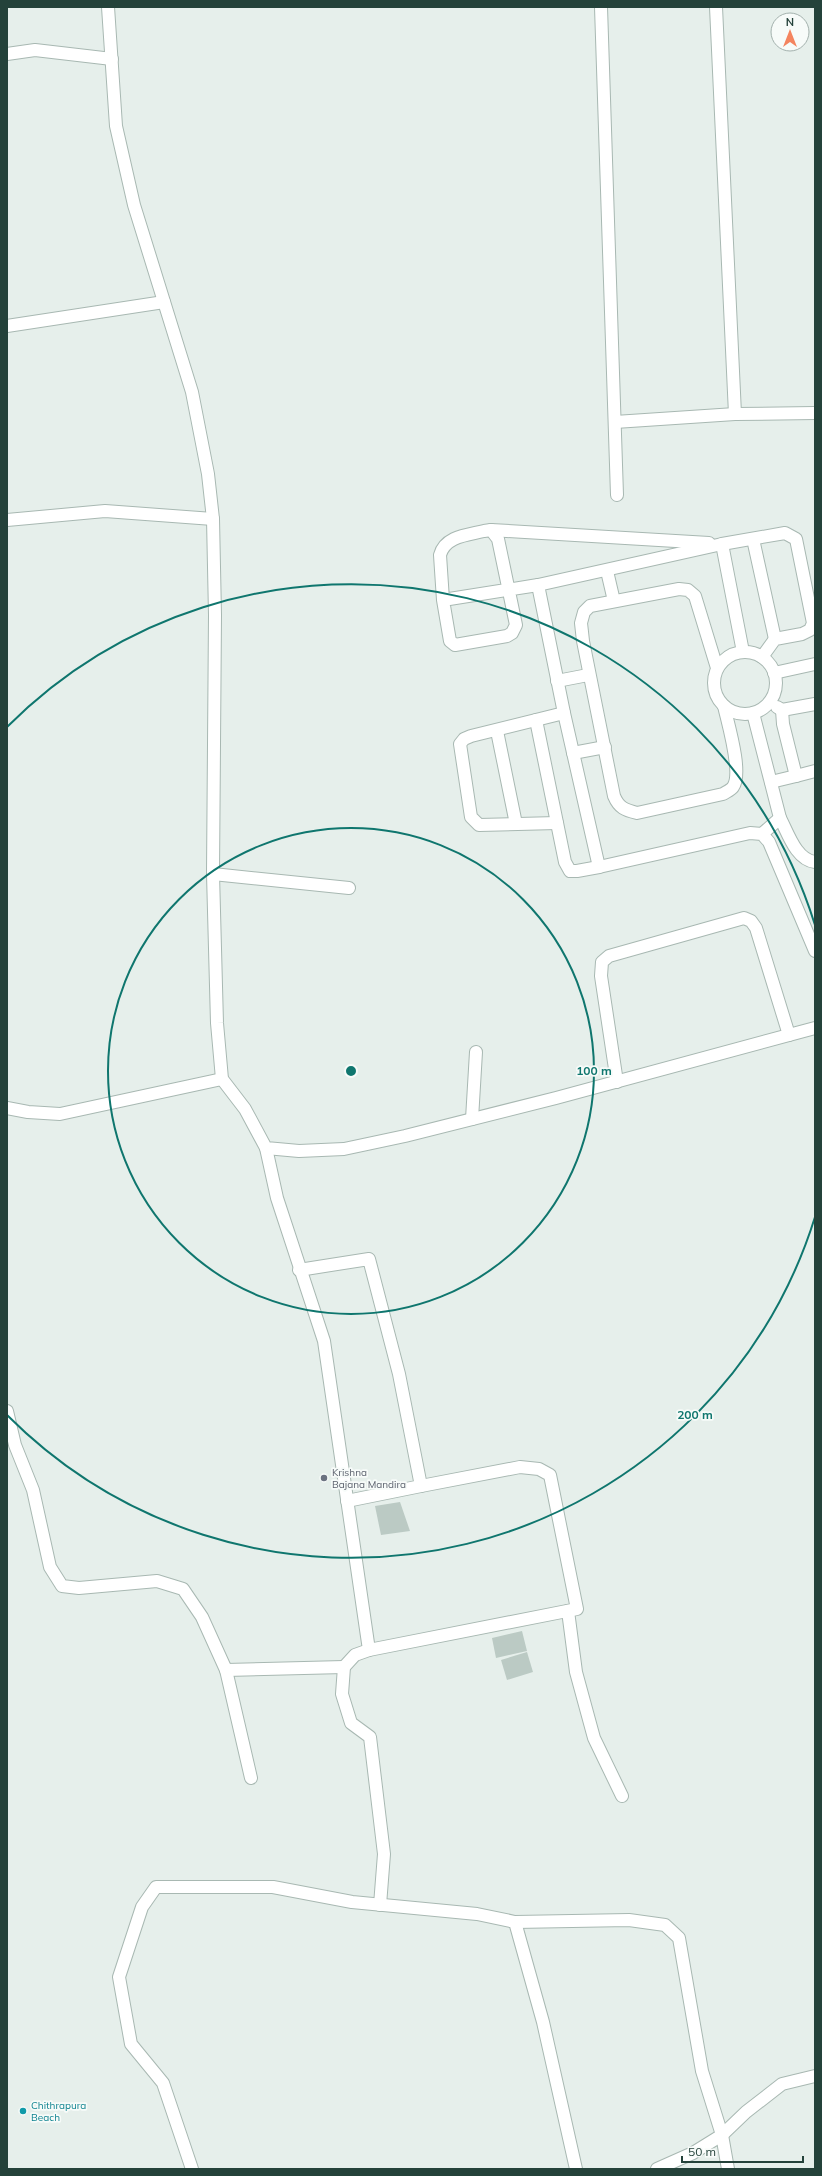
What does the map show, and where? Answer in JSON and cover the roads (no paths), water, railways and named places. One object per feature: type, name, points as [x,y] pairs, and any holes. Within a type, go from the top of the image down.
[{"type":"street","points":[[108,7],[116,126],[134,205],[192,392],[208,474],[213,519],[215,615],[213,874],[217,1023],[222,1079],[245,1110],[266,1148],[277,1198],[324,1341],[369,1650]]},
{"type":"street","points":[[601,7],[617,495]]},
{"type":"street","points":[[716,7],[735,414]]},
{"type":"street","points":[[7,54],[35,50],[112,59]]},
{"type":"street","points":[[7,326],[164,302]]},
{"type":"street","points":[[615,422],[735,414],[815,413]]},
{"type":"street","points":[[7,520],[105,511],[213,519]]},
{"type":"street","points":[[490,530],[498,538],[516,625],[512,633],[507,636],[456,645],[450,641],[443,600],[440,555],[442,548],[447,541],[490,530],[722,544]]},
{"type":"street","points":[[443,600],[538,585],[722,544],[785,533],[796,539],[813,623],[810,630],[802,634],[775,639],[762,657]]},
{"type":"street","points":[[754,539],[775,639]]},
{"type":"street","points":[[722,544],[743,652]]},
{"type":"street","points":[[607,570],[614,601]]},
{"type":"street","points":[[538,585],[564,714],[598,867]]},
{"type":"street","points":[[717,668],[695,596],[688,590],[679,589],[590,606],[584,612],[581,623],[588,675],[605,747],[614,796],[618,806],[625,810],[637,813],[723,794],[733,788],[736,780],[736,762],[724,706]]},
{"type":"street","points":[[743,652],[754,653],[762,657],[770,664],[774,673],[775,688],[770,701],[754,713],[734,712],[724,706],[714,689],[714,678],[717,668],[723,660],[732,654],[743,652]]},
{"type":"street","points":[[774,673],[815,664]]},
{"type":"street","points":[[557,681],[588,675]]},
{"type":"street","points":[[770,701],[782,710],[815,704]]},
{"type":"street","points":[[782,710],[783,724],[796,776]]},
{"type":"street","points":[[754,713],[780,818],[800,856],[808,861],[815,862]]},
{"type":"street","points":[[557,822],[479,825],[471,817],[460,744],[464,739],[471,736],[564,714]]},
{"type":"street","points":[[536,720],[565,862],[570,871],[598,867],[750,833],[762,834],[769,842],[815,951]]},
{"type":"street","points":[[497,731],[516,824]]},
{"type":"street","points":[[573,754],[605,747]]},
{"type":"street","points":[[771,782],[815,771]]},
{"type":"street","points":[[762,834],[780,818]]},
{"type":"street","points":[[213,874],[349,888]]},
{"type":"street","points":[[617,1082],[601,976],[602,962],[609,956],[744,918],[751,921],[756,928],[788,1035]]},
{"type":"street","points":[[266,1148],[299,1151],[344,1149],[472,1119],[617,1082],[815,1028]]},
{"type":"street","points":[[472,1119],[476,1052]]},
{"type":"street","points":[[7,1108],[28,1112],[60,1114],[222,1079]]},
{"type":"street","points":[[300,1270],[369,1259],[399,1374],[421,1486]]},
{"type":"street","points":[[7,1411],[15,1445],[32,1490],[50,1567],[62,1586],[79,1588],[157,1581],[183,1589],[202,1617],[226,1670],[251,1778]]},
{"type":"street","points":[[347,1501],[520,1467],[539,1469],[550,1475],[577,1609],[369,1650],[355,1655],[344,1667],[342,1694],[351,1723],[370,1737],[384,1854],[380,1905]]},
{"type":"street","points":[[568,1610],[576,1672],[594,1738],[622,1796]]},
{"type":"street","points":[[226,1670],[344,1667]]},
{"type":"street","points":[[192,2169],[163,2083],[131,2044],[119,1977],[142,1907],[156,1887],[273,1887],[380,1905],[476,1914],[515,1922],[629,1920],[666,1925],[679,1938],[702,2071],[722,2135],[728,2169]]},
{"type":"street","points":[[515,1922],[543,2022],[576,2169]]},
{"type":"street","points":[[657,2169],[693,2153],[722,2135],[746,2112],[782,2084],[815,2076]]},
{"type":"place","name":"Krishna Bajana Mandira","points":[[324,1478]]},
{"type":"place","name":"Chithrapura Beach","points":[[23,2111]]}]
